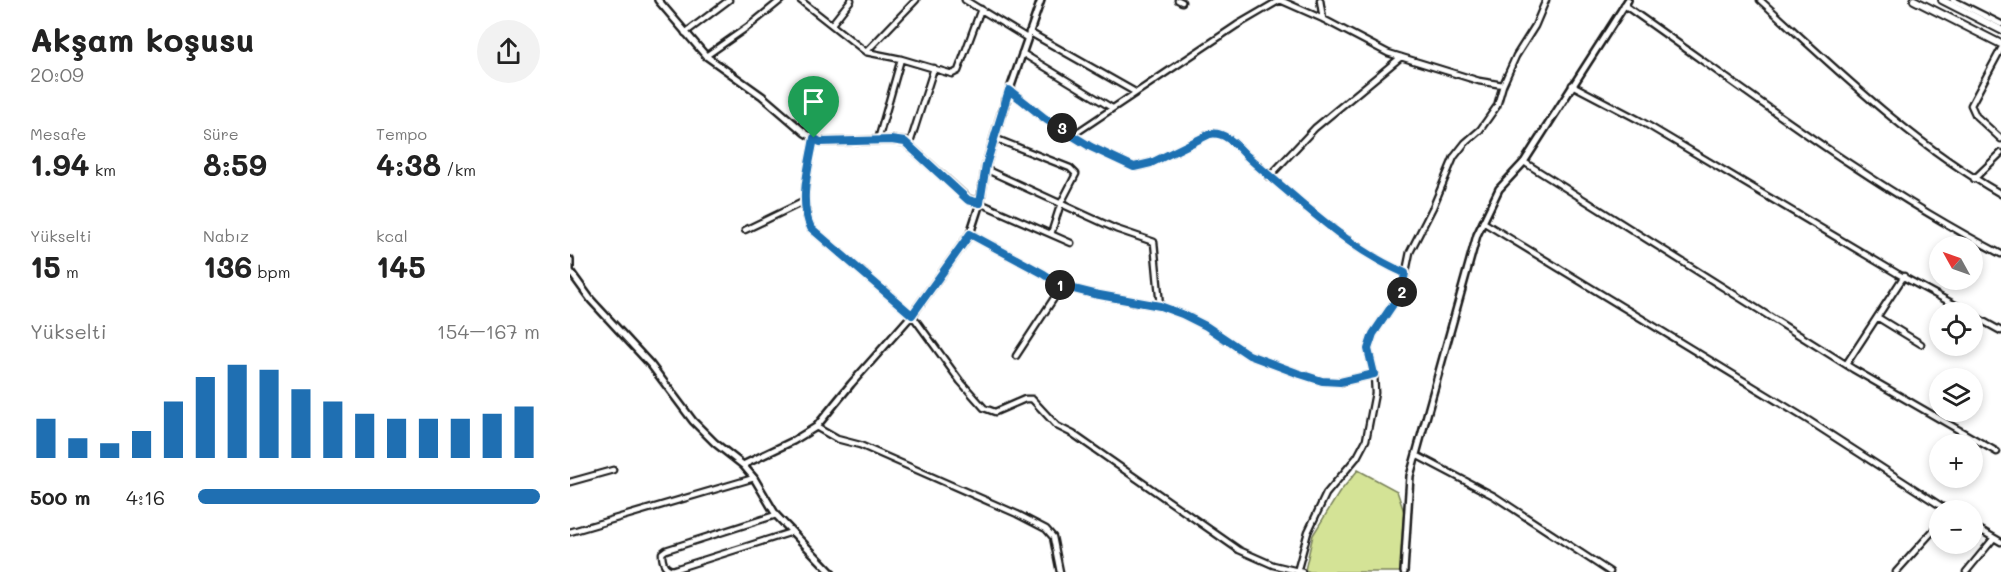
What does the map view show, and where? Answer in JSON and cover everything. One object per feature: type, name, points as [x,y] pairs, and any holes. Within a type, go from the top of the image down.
[{"type":"main road","points":[[1914,0],[2001,44]]},
{"type":"main road","points":[[1942,0],[2001,30]]},
{"type":"street","points":[[658,0],[706,56],[762,96],[805,133],[820,142],[878,140],[905,142],[968,200],[980,203],[1071,243]]},
{"type":"street","points":[[685,33],[729,0]]},
{"type":"street","points":[[706,56],[781,0]]},
{"type":"street","points":[[800,0],[866,52],[901,59],[952,74],[958,71],[981,9]]},
{"type":"street","points":[[807,6],[811,0]]},
{"type":"street","points":[[832,24],[851,0]]},
{"type":"street","points":[[866,52],[916,0]]},
{"type":"street","points":[[965,0],[1135,92]]},
{"type":"street","points":[[743,465],[816,427],[912,315],[970,234],[980,203],[985,169],[994,138],[1041,0]]},
{"type":"street","points":[[1073,135],[1237,25],[1280,0],[1323,19],[1388,53],[1479,81],[1503,85]]},
{"type":"street","points":[[1320,0],[1323,19]]},
{"type":"street","points":[[814,138],[805,201],[805,216],[811,228],[912,315],[960,381],[984,408],[995,412],[1025,399],[1032,399],[1057,426],[1073,434],[1239,550],[1273,565],[1299,571],[1308,532],[1326,494],[1357,457],[1366,440],[1375,393],[1374,374],[1368,349],[1373,334],[1402,291],[1410,252],[1433,207],[1454,157],[1465,142],[1480,130],[1497,106],[1503,85],[1516,56],[1535,26],[1546,0]]},
{"type":"street","points":[[1760,0],[1856,86],[1938,154],[1974,179],[2001,194]]},
{"type":"street","points":[[1953,0],[2001,24]]},
{"type":"street","points":[[1404,572],[1410,476],[1477,235],[1498,189],[1524,162],[1626,2],[1828,148],[1936,218],[2001,254]]},
{"type":"street","points":[[2001,49],[1971,105],[1976,116],[2001,139]]},
{"type":"street","points":[[1022,53],[1112,108]]},
{"type":"street","points":[[1269,177],[1315,128],[1401,57]]},
{"type":"street","points":[[878,140],[901,59]]},
{"type":"street","points":[[909,146],[934,68]]},
{"type":"street","points":[[1572,85],[1639,120],[1950,302]]},
{"type":"street","points":[[1009,90],[1047,120],[1091,147],[1134,167],[1151,163],[1216,132],[1231,140],[1269,177],[1338,234],[1383,264],[1405,273]]},
{"type":"street","points":[[994,138],[1070,168],[1076,174],[1061,203],[1051,234]]},
{"type":"street","points":[[1974,179],[2001,153]]},
{"type":"street","points":[[1524,162],[1847,363],[1997,452]]},
{"type":"street","points":[[985,169],[1116,229],[1154,243],[1160,306]]},
{"type":"street","points":[[745,230],[805,201]]},
{"type":"street","points":[[1483,222],[1808,420],[1932,500]]},
{"type":"street","points":[[970,234],[1062,286],[1160,306],[1182,314],[1206,326],[1249,355],[1322,381],[1340,382],[1374,374]]},
{"type":"street","points":[[570,260],[570,272],[591,300],[651,365],[693,421],[715,443],[743,465],[754,478],[776,515],[831,572]]},
{"type":"street","points":[[1847,363],[1904,276]]},
{"type":"street","points":[[1016,356],[1062,286]]},
{"type":"street","points":[[1877,317],[1921,344]]},
{"type":"street","points":[[1983,321],[2001,331]]},
{"type":"street","points":[[816,427],[837,439],[860,446],[1017,514],[1046,529],[1053,537],[1060,572]]},
{"type":"street","points":[[1416,455],[1494,496],[1610,572]]},
{"type":"street","points":[[570,482],[613,470]]},
{"type":"street","points":[[570,532],[754,478]]},
{"type":"street","points":[[776,515],[666,550],[662,553],[662,562],[672,570],[792,532]]},
{"type":"street","points":[[1983,532],[2001,542]]},
{"type":"street","points":[[1896,572],[1929,535]]},
{"type":"street","points":[[1966,572],[1994,538]]},
{"type":"green space","points":[[1358,470],[1397,491],[1404,512],[1400,572],[1310,572],[1305,570],[1313,535],[1339,493]]},
{"type":"route","points":[[1009,90],[1047,120],[1091,147],[1134,167],[1151,163],[1216,132],[1231,140],[1269,177],[1338,234],[1383,264],[1405,273],[1402,291],[1373,334],[1368,349],[1374,374],[1340,382],[1322,381],[1297,373],[1249,355],[1206,326],[1182,314],[1160,306],[1062,286],[970,234],[912,315],[811,228],[805,216],[805,196],[814,138],[820,142],[891,140],[905,142],[968,200],[980,203],[986,165],[1009,90]]}]
